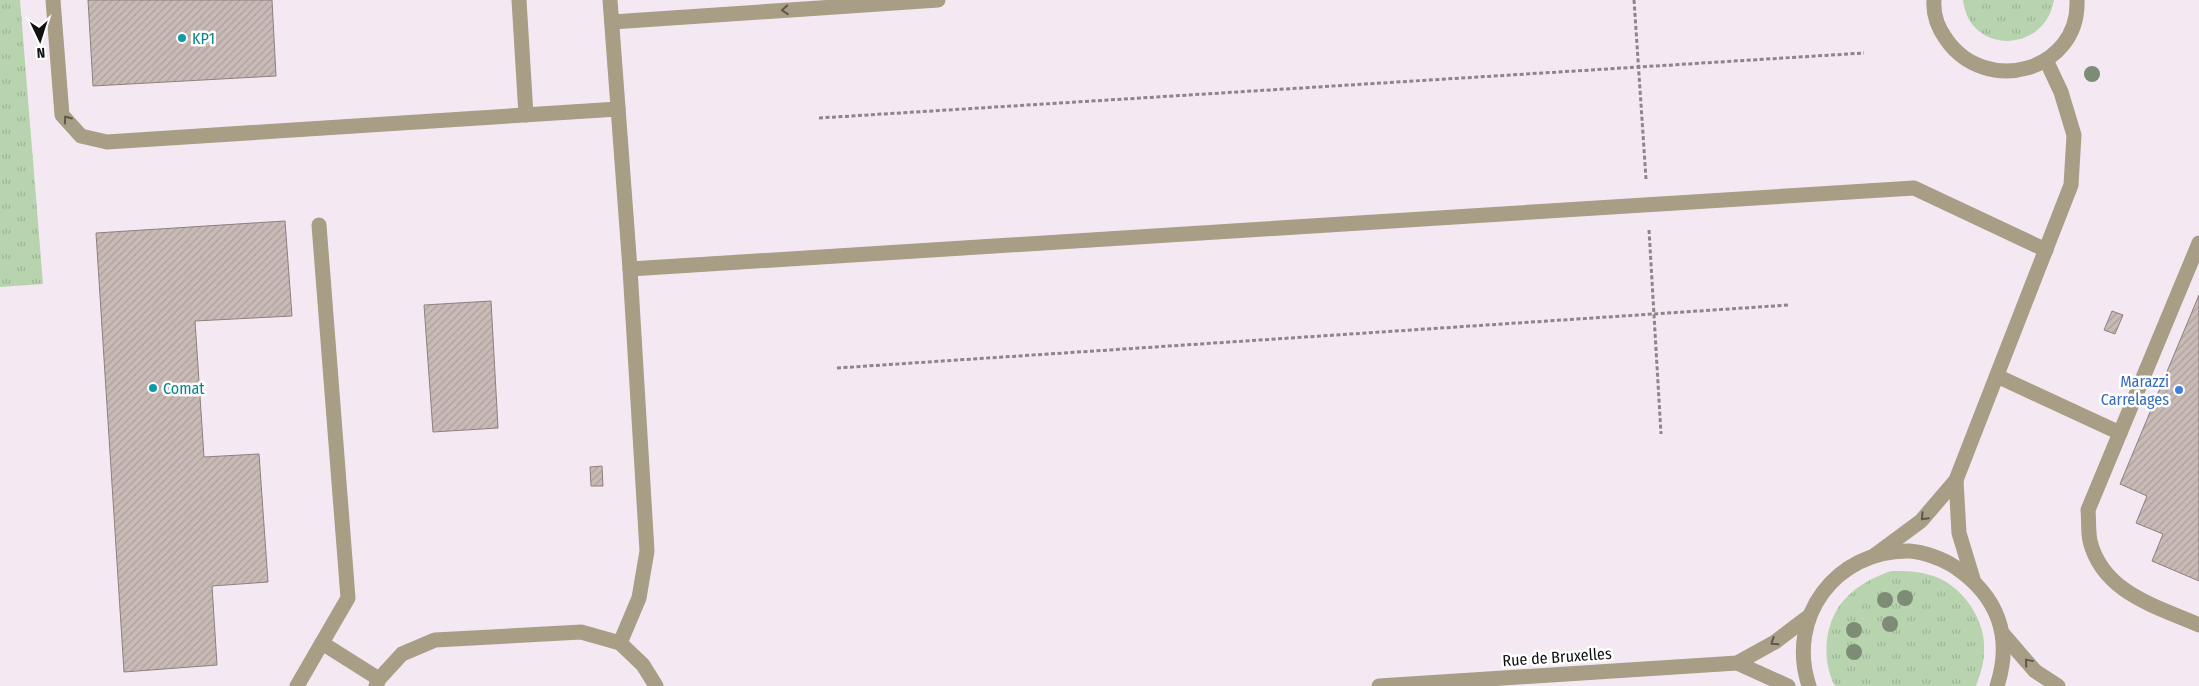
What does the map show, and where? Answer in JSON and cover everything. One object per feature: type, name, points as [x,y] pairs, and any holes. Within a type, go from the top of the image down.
[{"type":"street","points":[[53,0],[62,115],[81,136],[107,142],[618,109]]},
{"type":"street","points":[[519,0],[526,115]]},
{"type":"street","points":[[610,0],[630,269],[647,551],[639,598],[620,643]]},
{"type":"street","points":[[612,22],[938,0]]},
{"type":"street","points":[[1934,0],[1939,30],[1954,50],[1974,65],[1998,72],[2023,70],[2046,60],[2062,45],[2073,26],[2077,0]]},
{"type":"street","points":[[1809,686],[1804,671],[1802,644],[1808,617],[1824,590],[1846,569],[1875,556],[1921,521],[1956,480],[2071,185],[2074,135],[2061,92],[2046,60]]},
{"type":"street","points":[[630,269],[1914,188],[2046,250]]},
{"type":"street","points":[[297,686],[348,598],[319,225]]},
{"type":"street","points":[[2199,243],[2088,510],[2090,541],[2103,570],[2126,593],[2199,625]]},
{"type":"street","points":[[1997,376],[2120,432]]},
{"type":"street","points":[[1956,480],[1959,532],[1973,579]]},
{"type":"street","points":[[1875,556],[1910,551],[1944,560],[1973,579],[1992,604],[2003,634],[2004,666],[1997,686]]},
{"type":"street","name":"Rue de Bruxelles","points":[[1379,686],[1738,663],[1775,642],[1808,617]]},
{"type":"street","points":[[322,644],[378,683],[402,654],[436,640],[581,632],[620,643],[643,665],[656,686]]},
{"type":"street","points":[[2003,634],[2036,671],[2058,686]]},
{"type":"street","name":"Rue de Bruxelles","points":[[1738,663],[1788,686]]},
{"type":"path","points":[[819,118],[1864,53]]},
{"type":"path","points":[[836,368],[1789,305]]},
{"type":"green space","points":[[0,0],[20,0],[43,284],[0,287]]},
{"type":"green space","points":[[1963,0],[2054,0],[2048,18],[2037,31],[2023,38],[2007,41],[1992,38],[1978,31],[1968,18]]},
{"type":"green space","points":[[1891,571],[1920,573],[1941,579],[1962,594],[1970,604],[1981,628],[1984,640],[1983,661],[1976,686],[1835,686],[1826,653],[1829,629],[1833,618],[1845,599],[1855,590],[1872,579]]},
{"type":"building","name":"KP1","points":[[88,0],[272,0],[276,76],[93,86]]},
{"type":"building","name":"Comat","points":[[285,221],[292,316],[195,321],[204,457],[259,454],[268,582],[212,586],[217,665],[124,672],[96,233]]},
{"type":"building","name":"Marazzi Carrelages","points":[[2199,295],[2199,581],[2152,561],[2163,534],[2136,523],[2147,496],[2120,484]]},
{"type":"building","points":[[491,301],[498,428],[433,432],[424,305]]},
{"type":"building","points":[[2112,311],[2123,315],[2115,334],[2104,330]]},
{"type":"building","points":[[602,466],[603,486],[591,486],[590,467]]},
{"type":"place","name":"KP1","points":[[182,38]]},
{"type":"place","name":"Comat","points":[[153,388]]},
{"type":"place","name":"Marazzi Carrelages","points":[[2179,390]]}]
